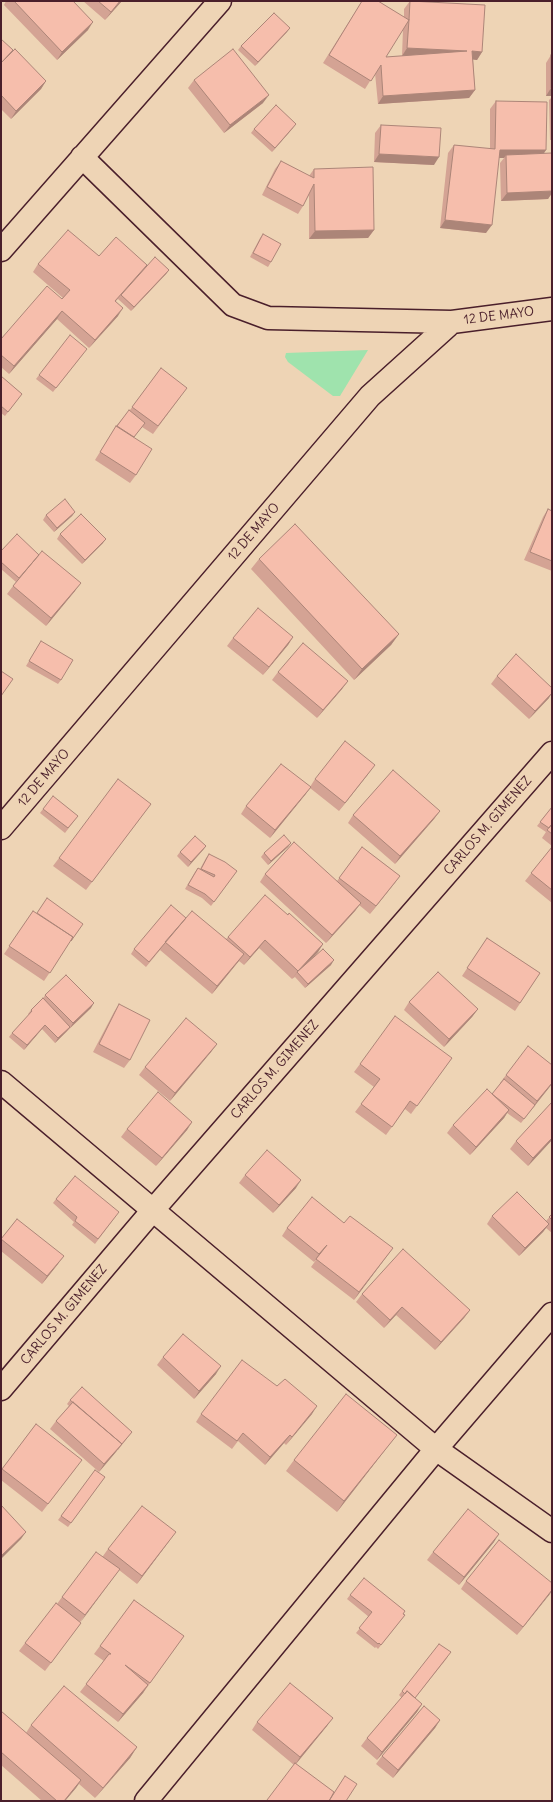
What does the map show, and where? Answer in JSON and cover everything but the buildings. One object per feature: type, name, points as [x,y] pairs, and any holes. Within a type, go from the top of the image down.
[{"type":"street","points":[[1,250],[220,1]]},
{"type":"street","points":[[82,157],[233,305],[268,318],[452,322]]},
{"type":"street","name":"12 DE MAYO","points":[[1,828],[370,396],[452,322],[552,309]]},
{"type":"street","name":"CARLOS M. GIMENEZ","points":[[1,1389],[153,1210],[552,753]]},
{"type":"street","points":[[1,1082],[436,1449],[552,1531]]},
{"type":"street","points":[[146,1801],[436,1449],[552,1314]]},
{"type":"green space","points":[[368,350],[340,396],[333,396],[288,362],[285,357],[286,353]]}]
